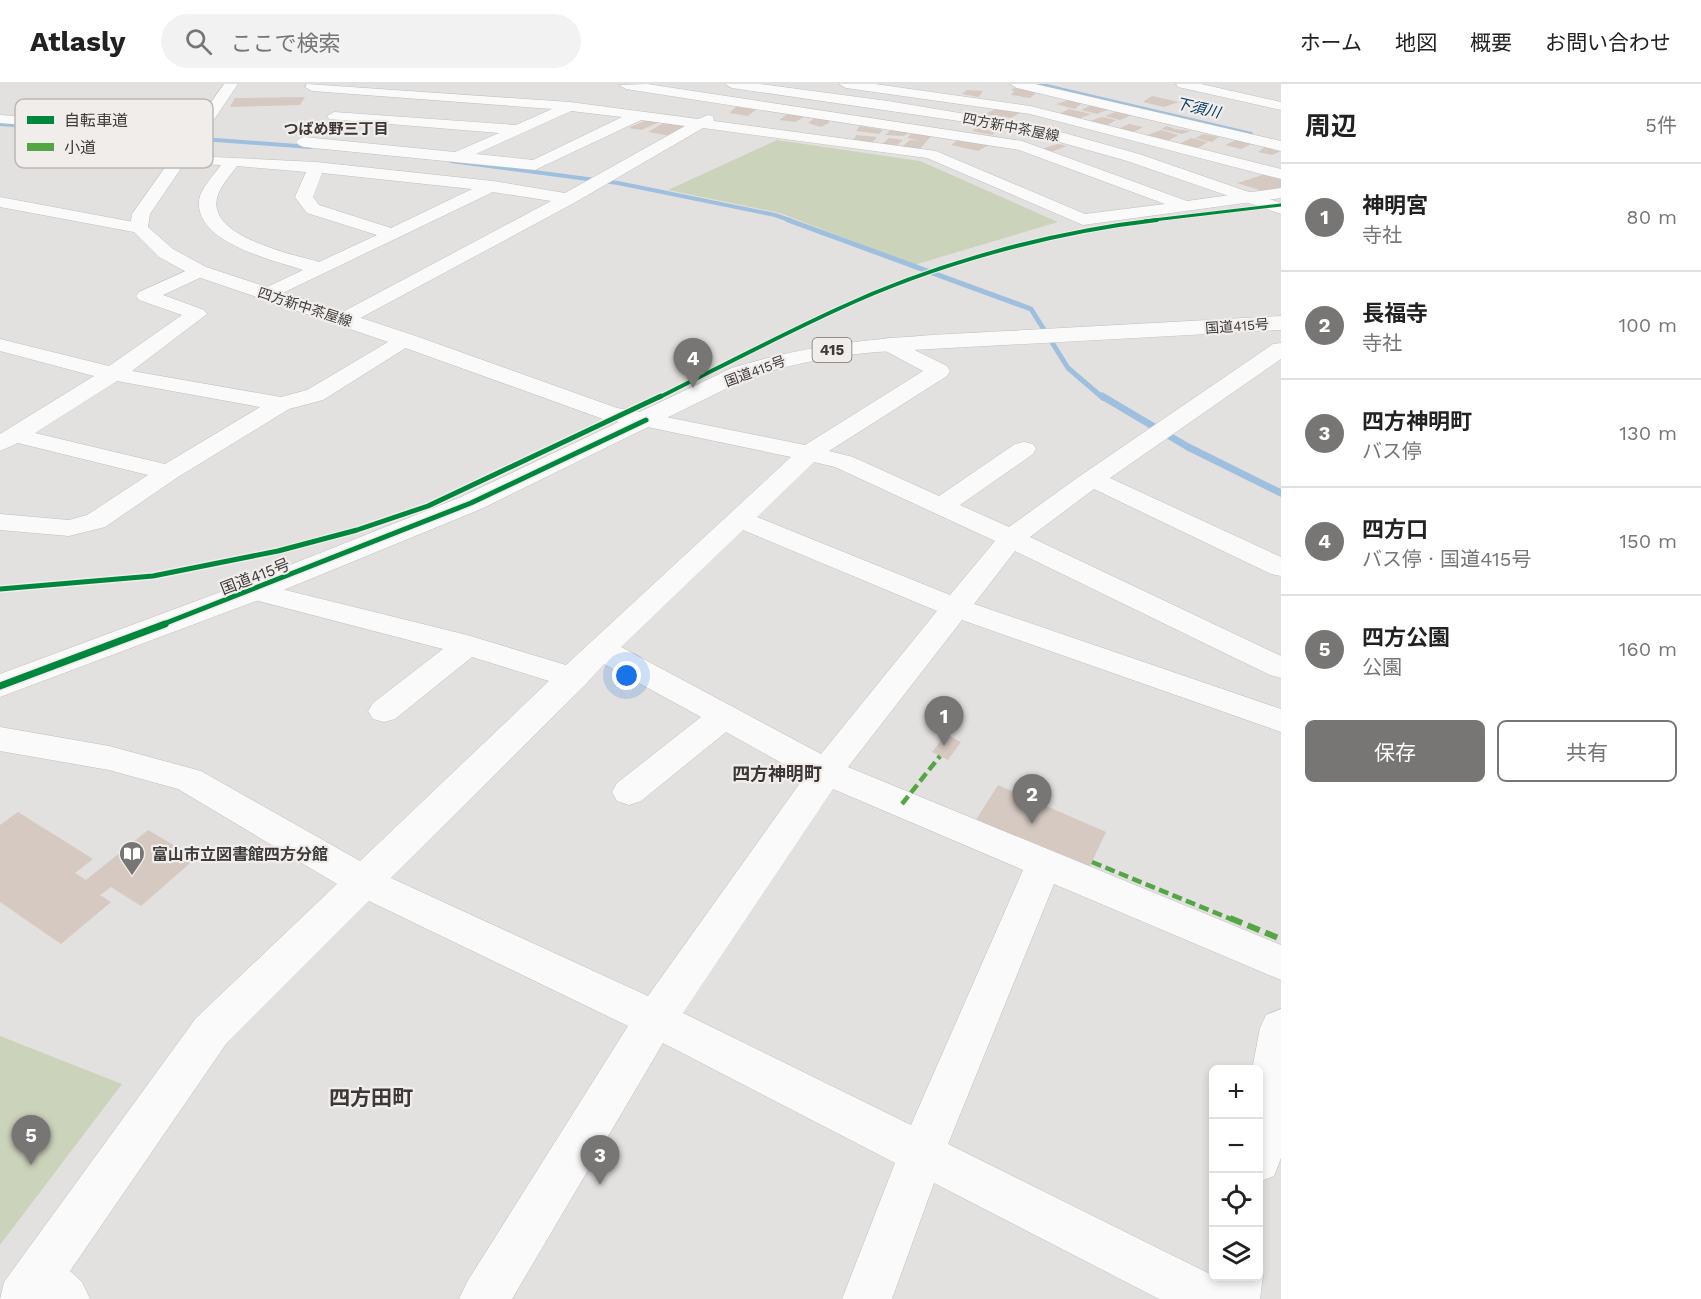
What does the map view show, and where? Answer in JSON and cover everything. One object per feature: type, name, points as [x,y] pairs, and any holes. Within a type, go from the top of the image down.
[{"type":"main road","points":[[213,109],[231,84]]},
{"type":"main road","name":"四方新中茶屋線","points":[[732,84],[971,118],[1080,142],[1281,209]]},
{"type":"main road","points":[[139,228],[141,214],[172,168]]},
{"type":"main road","name":"四方新中茶屋線","points":[[139,228],[163,253],[199,271],[405,340],[619,417],[646,420]]},
{"type":"main road","name":"国道415号","points":[[0,686],[253,591],[471,503],[740,373],[777,361],[815,352],[890,344],[1281,323]]},
{"type":"street","points":[[317,84],[312,87],[570,106],[930,154],[1083,220],[1281,192]]},
{"type":"street","points":[[846,84],[1030,110],[1281,174]]},
{"type":"street","points":[[1017,84],[1281,146]]},
{"type":"street","points":[[1183,84],[1281,106]]},
{"type":"street","points":[[460,156],[570,106],[619,88],[729,101],[1022,146],[1184,205]]},
{"type":"street","points":[[930,154],[955,134],[999,90]]},
{"type":"street","points":[[273,164],[304,142],[364,92]]},
{"type":"street","points":[[344,319],[705,123],[729,101]]},
{"type":"street","points":[[304,142],[535,165],[639,115]]},
{"type":"street","points":[[334,116],[517,130]]},
{"type":"street","points":[[0,119],[15,120]]},
{"type":"street","points":[[213,160],[316,167],[493,186],[568,199]]},
{"type":"street","points":[[233,161],[209,197],[207,208],[211,220],[234,240],[321,269]]},
{"type":"street","points":[[316,167],[304,197],[313,209],[393,234]]},
{"type":"street","points":[[268,294],[493,186]]},
{"type":"street","points":[[0,202],[139,228]]},
{"type":"street","points":[[7,439],[113,374],[197,314],[146,296],[199,271]]},
{"type":"street","points":[[0,522],[69,528],[96,521],[169,472],[281,404],[315,395],[405,340]]},
{"type":"street","points":[[41,1292],[211,1031],[574,678],[601,649],[809,453],[939,370],[890,344]]},
{"type":"street","points":[[0,345],[113,374],[281,404]]},
{"type":"street","points":[[484,1299],[655,1019],[826,772],[1011,538],[1092,479],[1281,349]]},
{"type":"street","points":[[646,420],[844,462],[1011,538],[1281,668]]},
{"type":"street","points":[[7,439],[169,472]]},
{"type":"street","points":[[941,506],[1024,449]]},
{"type":"street","points":[[1092,479],[1281,568]]},
{"type":"street","points":[[739,519],[955,608],[1281,720]]},
{"type":"street","points":[[253,591],[467,645],[574,678]]},
{"type":"street","points":[[384,711],[467,645]]},
{"type":"street","points":[[601,649],[826,772],[1281,963]]},
{"type":"street","points":[[629,792],[724,716]]},
{"type":"street","points":[[0,739],[109,758],[189,780],[363,881],[655,1019],[1210,1299]]},
{"type":"street","points":[[867,1299],[922,1153],[1044,864]]},
{"type":"street","points":[[1263,1132],[1281,1028]]},
{"type":"street","points":[[1235,1299],[1238,1281]]},
{"type":"green space","points":[[777,140],[920,161],[1058,222],[914,265],[780,213],[668,190]]},
{"type":"green space","points":[[0,1036],[122,1084],[0,1245]]},
{"type":"building","points":[[1011,89],[1037,92],[1030,98],[1011,95],[1014,91]]},
{"type":"building","points":[[967,90],[983,91],[979,97],[962,94]]},
{"type":"building","points":[[1152,96],[1179,102],[1164,107],[1143,102]]},
{"type":"building","points":[[305,97],[300,105],[230,107],[235,98]]},
{"type":"building","points":[[1072,99],[1083,102],[1075,109],[1056,104]]},
{"type":"building","points":[[1094,104],[1110,109],[1097,114],[1081,110]]},
{"type":"building","points":[[736,107],[758,108],[748,116],[729,113]]},
{"type":"building","points":[[998,108],[1020,113],[1011,118],[985,114]]},
{"type":"building","points":[[1069,109],[1091,114],[1078,119],[1057,115]]},
{"type":"building","points":[[1115,112],[1132,115],[1120,120],[1105,116]]},
{"type":"building","points":[[789,113],[806,116],[795,122],[779,120]]},
{"type":"building","points":[[816,117],[829,119],[829,123],[821,127],[808,123]]},
{"type":"building","points":[[1102,117],[1116,120],[1106,126],[1090,121]]},
{"type":"building","points":[[647,120],[660,122],[641,130],[628,128]]},
{"type":"building","points":[[667,121],[690,125],[671,136],[648,132]]},
{"type":"building","points":[[1129,124],[1143,127],[1132,133],[1118,129]]},
{"type":"building","points":[[860,126],[883,130],[879,134],[856,131]]},
{"type":"building","points":[[1167,126],[1191,131],[1182,134],[1161,129]]},
{"type":"building","points":[[976,128],[996,130],[993,135],[972,131]]},
{"type":"building","points":[[891,130],[914,131],[903,136],[885,135]]},
{"type":"building","points":[[1161,130],[1178,135],[1164,143],[1142,137]]},
{"type":"building","points":[[914,131],[933,134],[918,151],[899,149],[910,140],[921,141],[907,138]]},
{"type":"building","points":[[1204,134],[1219,137],[1212,142],[1195,138]]},
{"type":"building","points":[[856,135],[877,137],[872,143],[853,141]]},
{"type":"building","points":[[889,138],[903,140],[894,148],[880,146]]},
{"type":"building","points":[[961,138],[991,144],[978,151],[951,145]]},
{"type":"building","points":[[1191,138],[1208,142],[1198,148],[1179,144]]},
{"type":"building","points":[[1236,140],[1251,144],[1241,149],[1225,145]]},
{"type":"building","points":[[1058,144],[1067,146],[1051,152],[1041,149]]},
{"type":"building","points":[[1266,146],[1281,151],[1272,155],[1258,152]]},
{"type":"building","points":[[1269,173],[1281,178],[1281,187],[1266,192],[1237,183]]},
{"type":"building","points":[[946,734],[961,742],[948,760],[932,752]]},
{"type":"building","points":[[998,785],[1106,832],[1082,883],[969,831]]},
{"type":"building","name":"富山市立図書館四方分館","points":[[18,812],[93,859],[75,873],[86,880],[148,830],[196,858],[141,906],[111,887],[100,895],[111,902],[61,944],[0,902],[0,825]]},
{"type":"waterway","name":"下須川","points":[[1038,84],[1251,134]]},
{"type":"waterway","points":[[0,124],[15,125]]},
{"type":"waterway","points":[[213,140],[310,147]]},
{"type":"waterway","points":[[451,161],[618,183],[775,215],[792,221]]},
{"type":"waterway","points":[[788,220],[1031,309],[1068,368],[1103,398]]},
{"type":"waterway","points":[[1102,396],[1188,447],[1281,493]]},
{"type":"marked path","points":[[902,804],[940,756]]},
{"type":"marked path","points":[[1092,862],[1281,939]]},
{"type":"cycle path","points":[[0,589],[153,576],[278,551],[357,530],[428,506],[611,421],[839,308],[920,276],[1002,251],[1069,235],[1146,221],[1281,205]]},
{"type":"cycle path","points":[[0,686],[253,591],[471,503],[646,420]]},
{"type":"place","name":"四方口","points":[[693,388]]},
{"type":"place","name":"神明宮","points":[[944,746]]},
{"type":"place","name":"長福寺","points":[[1032,824]]},
{"type":"place","name":"富山市立図書館四方分館","points":[[132,877]]},
{"type":"place","name":"四方公園","points":[[31,1165]]},
{"type":"place","name":"四方神明町","points":[[600,1185]]},
{"type":"district","name":"つばめ野三丁目","points":[[336,129]]},
{"type":"district","name":"四方神明町","points":[[777,774]]},
{"type":"district","name":"四方田町","points":[[371,1098]]}]
